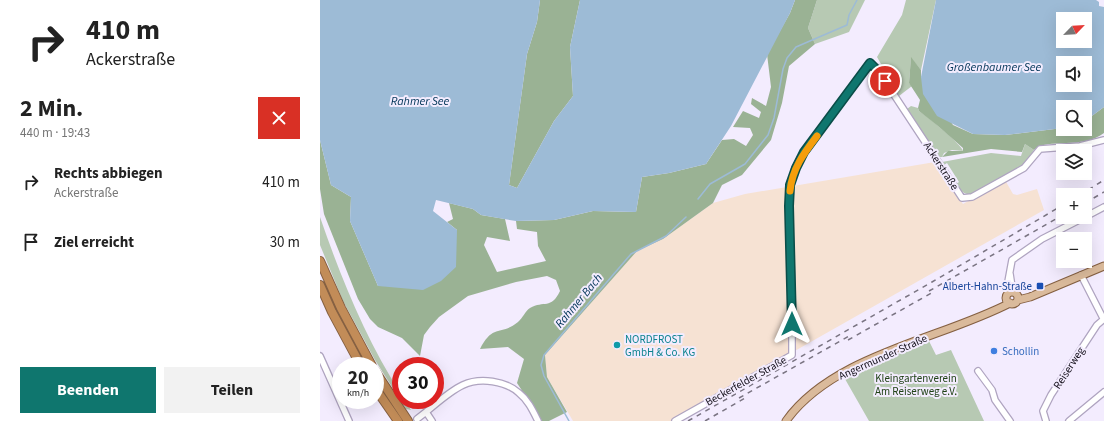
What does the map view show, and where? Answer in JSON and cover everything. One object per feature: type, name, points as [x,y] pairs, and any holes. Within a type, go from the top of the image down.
[{"type":"highway","points":[[320,261],[341,308],[367,357]]},
{"type":"highway","points":[[320,285],[332,312],[356,357]]},
{"type":"highway","points":[[384,386],[404,420]]},
{"type":"highway","points":[[384,398],[404,420]]},
{"type":"main road","points":[[1012,297],[1036,294],[1104,266]]},
{"type":"main road","name":"Angermunder Straße","points":[[786,421],[815,390],[840,375],[869,361],[991,312],[1012,297]]},
{"type":"street","name":"Ackerstraße","points":[[870,63],[879,72],[962,198],[972,197],[1024,168],[1040,149],[1080,146],[1104,140]]},
{"type":"street","name":"Beckerfelder Straße","points":[[675,421],[792,355],[792,287],[789,206],[790,185],[804,152],[870,63]]},
{"type":"street","points":[[1092,213],[1104,207]]},
{"type":"street","points":[[1012,297],[1009,266],[1012,260],[1020,252],[1072,224]]},
{"type":"street","points":[[1081,275],[1104,320]]},
{"type":"street","name":"Reiserweg","points":[[1046,421],[1043,411],[1051,395],[1097,325],[1104,320]]},
{"type":"street","points":[[320,356],[349,421]]},
{"type":"street","points":[[978,371],[992,390],[995,400],[1010,421]]},
{"type":"street","points":[[417,419],[463,384],[477,381],[490,381],[507,385],[518,392],[530,406],[538,421]]},
{"type":"street","points":[[1069,421],[1104,392]]},
{"type":"street","points":[[426,412],[432,421]]},
{"type":"shaded area","points":[[935,162],[963,204],[1005,180],[1013,194],[1017,195],[1037,189],[1044,210],[671,421],[573,421],[547,377],[545,355],[637,251],[663,239],[713,203],[745,194]]},
{"type":"green space","points":[[540,0],[580,0],[570,47],[573,96],[554,121],[517,188],[509,185],[527,54],[537,22]]},
{"type":"green space","points":[[795,0],[817,0],[808,28],[815,44],[789,66],[782,103],[771,140],[742,175],[722,185],[713,203],[663,239],[637,251],[545,355],[547,377],[567,412],[549,421],[542,421],[517,383],[524,359],[508,347],[480,349],[489,336],[512,326],[520,320],[530,308],[553,301],[560,291],[556,280],[547,276],[516,282],[468,296],[439,317],[430,327],[424,335],[420,356],[402,338],[378,327],[370,319],[358,299],[324,214],[320,189],[320,140],[331,185],[351,197],[350,221],[378,286],[457,230],[447,222],[453,219],[449,203],[473,209],[481,215],[505,219],[510,241],[487,237],[484,245],[497,272],[546,261],[538,246],[537,232],[517,229],[516,221],[554,220],[593,211],[636,212],[642,177],[669,173],[706,164],[722,140],[734,139],[746,146],[753,135],[750,128],[733,127],[743,111],[759,118],[761,112],[751,104],[752,98],[766,106],[771,87],[767,54],[790,13]]},
{"type":"green space","points":[[817,0],[865,0],[849,32],[815,44],[808,28]]},
{"type":"green space","points":[[906,0],[936,0],[921,70],[911,58],[909,83],[912,86],[899,96],[877,57],[902,15]]},
{"type":"green space","points":[[911,57],[921,70],[921,77],[953,125],[973,134],[1005,135],[1056,129],[1056,136],[1092,136],[1092,116],[1104,107],[1104,133],[1086,141],[1048,144],[1040,146],[1034,150],[1025,144],[1022,152],[991,149],[942,157],[948,151],[963,151],[963,148],[919,111],[918,108],[920,100],[909,83]]},
{"type":"green space","points":[[911,106],[918,108],[919,111],[951,137],[963,151],[952,150],[944,153],[942,157],[938,157],[907,109]]},
{"type":"green space","points":[[1025,144],[1034,150],[1023,166],[971,195],[962,192],[959,189],[956,184],[959,182],[947,163],[944,165],[942,162],[991,153],[1021,156]]},
{"type":"green space","points":[[320,217],[355,308],[380,357],[373,357],[343,301],[320,245]]},
{"type":"green space","name":"Kleingartenverein Am Reiserweg e.V.","points":[[929,341],[936,355],[951,350],[984,421],[869,421],[845,379],[873,364]]},
{"type":"green space","points":[[384,365],[392,379],[392,387],[384,374]]},
{"type":"water","name":"Rahmer See","points":[[320,0],[540,0],[537,22],[527,54],[509,185],[517,188],[554,121],[573,96],[570,47],[580,0],[795,0],[790,13],[731,126],[706,164],[669,173],[642,177],[636,212],[593,211],[554,220],[516,221],[481,215],[473,209],[436,200],[433,211],[457,230],[456,267],[441,281],[423,290],[378,286],[350,221],[351,197],[331,185],[320,140]]},
{"type":"water","name":"Großenbaumer See","points":[[936,0],[1096,0],[1099,2],[1099,6],[1104,7],[1104,107],[1092,116],[1092,100],[1056,100],[1056,129],[1005,135],[973,134],[937,116],[923,94],[921,77]]},
{"type":"waterway","name":"Rahmer Bach","points":[[698,199],[710,184],[745,164],[768,135],[774,118],[783,69],[787,58],[796,47],[847,25],[849,15],[857,0]]},
{"type":"waterway","name":"Rahmer Bach","points":[[569,421],[544,376],[541,365],[544,355],[631,254],[666,236],[686,217]]},
{"type":"railway","points":[[1091,188],[1104,180]]},
{"type":"railway","points":[[1092,199],[1104,192]]},
{"type":"railway","points":[[688,421],[932,282],[1056,209]]},
{"type":"railway","points":[[929,291],[1056,219]]},
{"type":"railway","points":[[848,340],[935,291]]},
{"type":"railway","points":[[739,398],[851,335]]},
{"type":"railway","points":[[705,421],[745,398]]},
{"type":"slow traffic","points":[[790,191],[790,185],[796,168],[804,152],[817,136]]},
{"type":"place","name":"Albert-Hahn-Straße","points":[[1040,286]]},
{"type":"place","name":"NORDFROST GmbH & Co. KG","points":[[617,345]]},
{"type":"place","name":"Schollin","points":[[994,351]]},
{"type":"route","points":[[792,324],[792,274],[789,206],[790,185],[796,168],[804,152],[822,130],[870,63],[885,81]]}]
